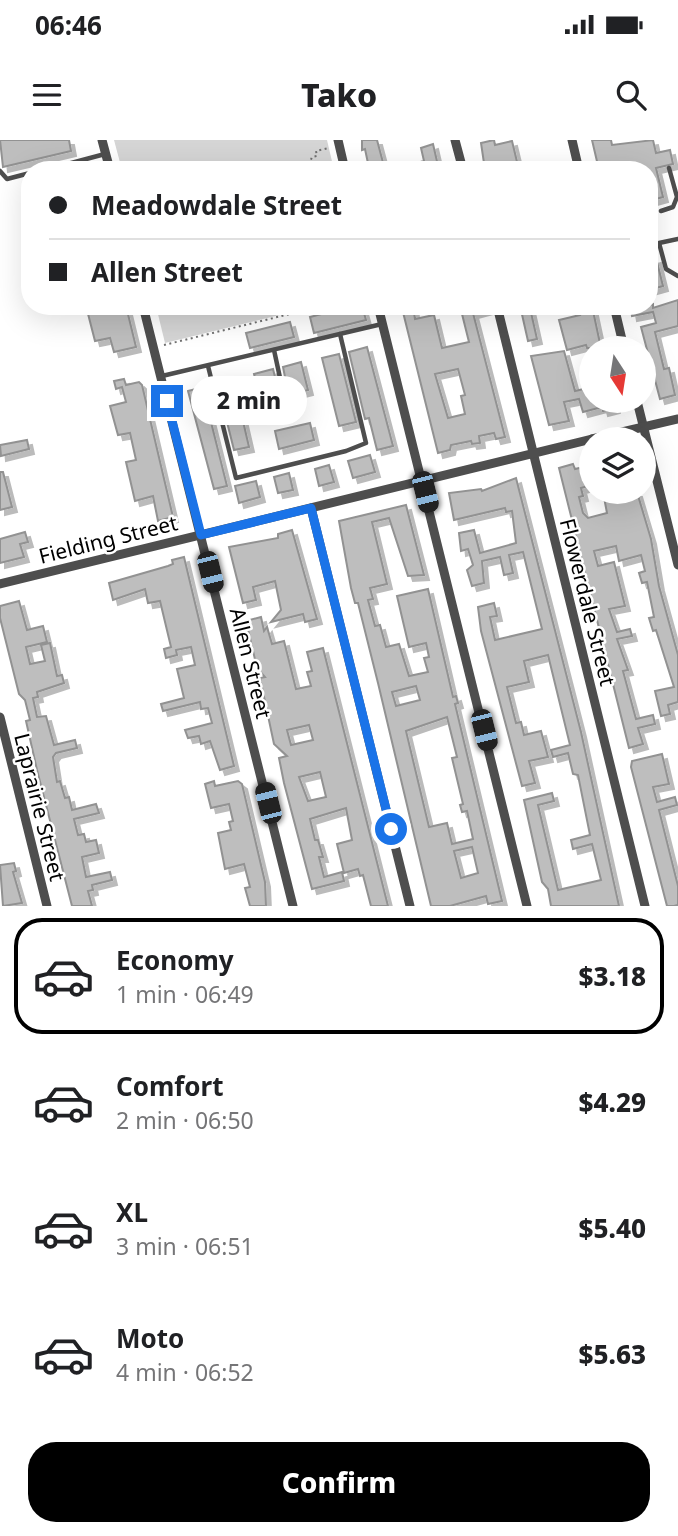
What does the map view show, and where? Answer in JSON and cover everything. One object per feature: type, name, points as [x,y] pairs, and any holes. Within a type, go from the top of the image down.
[{"type":"street","points":[[102,140],[108,161]]},
{"type":"street","points":[[338,140],[343,161]]},
{"type":"street","points":[[455,140],[461,161]]},
{"type":"street","points":[[572,140],[577,161]]},
{"type":"street","name":"Allen Street","points":[[146,315],[293,906]]},
{"type":"street","points":[[380,315],[527,906]]},
{"type":"street","name":"Flowerdale Street","points":[[499,315],[645,906]]},
{"type":"street","points":[[616,315],[621,336]]},
{"type":"street","points":[[640,413],[678,565]]},
{"type":"street","name":"Fielding Street","points":[[640,427],[678,419]]},
{"type":"street","name":"Fielding Street","points":[[0,584],[579,442]]},
{"type":"street","points":[[311,508],[411,906]]},
{"type":"street","name":"Laprairie Street","points":[[0,717],[47,906]]},
{"type":"lane","points":[[79,161],[106,154]]},
{"type":"lane","points":[[660,211],[673,207],[677,197],[676,183],[670,168]]},
{"type":"lane","points":[[0,172],[7,178],[21,175]]},
{"type":"lane","points":[[678,239],[659,243],[666,269],[678,276]]},
{"type":"lane","points":[[161,376],[383,324]]},
{"type":"lane","points":[[208,366],[236,478],[346,451],[366,443],[340,334]]},
{"type":"lane","points":[[274,350],[282,387]]},
{"type":"path","points":[[310,161],[312,157],[317,156],[316,151],[329,148]]},
{"type":"path","points":[[164,345],[286,315]]},
{"type":"shaded area","points":[[114,140],[327,140],[332,161],[120,161]]},
{"type":"shaded area","points":[[158,315],[279,315],[165,343]]},
{"type":"building","points":[[0,140],[69,140],[71,151],[3,167]]},
{"type":"building","points":[[362,140],[377,140],[383,161],[368,161],[365,149],[362,150]]},
{"type":"building","points":[[494,140],[495,145],[512,141],[517,161],[484,161],[481,143]]},
{"type":"building","points":[[592,140],[611,140],[612,145],[653,140],[656,153],[670,150],[673,164],[658,168],[658,161],[597,161]]},
{"type":"building","points":[[433,144],[437,161],[424,161],[421,148]]},
{"type":"building","points":[[658,176],[663,197],[658,198]]},
{"type":"building","points":[[658,266],[663,286],[658,287]]},
{"type":"building","points":[[678,300],[678,326],[655,332],[656,336],[643,336],[641,327],[656,323],[654,315],[658,315],[658,306]]},
{"type":"building","points":[[88,315],[128,315],[136,347],[114,352],[110,338],[95,341]]},
{"type":"building","points":[[365,315],[366,320],[314,333],[310,317]]},
{"type":"building","points":[[404,315],[414,315],[415,319],[434,315],[442,348],[469,342],[462,315],[474,315],[505,437],[496,439],[494,433],[479,436],[480,443],[472,444],[471,441],[451,445],[450,450],[438,453]],"holes":[[[458,369],[465,395],[461,396],[465,414],[448,418],[435,374]]]},
{"type":"building","points":[[522,315],[532,315],[537,339],[528,341]]},
{"type":"building","points":[[594,315],[598,336],[579,336],[579,347],[567,350],[559,320]]},
{"type":"building","points":[[290,322],[294,337],[250,348],[246,333]]},
{"type":"building","points":[[656,336],[664,369],[669,368],[675,395],[660,399],[656,384]]},
{"type":"building","points":[[367,347],[393,446],[377,450],[369,418],[365,419],[349,352]]},
{"type":"building","points":[[564,351],[575,391],[579,390],[579,399],[564,402],[569,421],[549,425],[531,356]]},
{"type":"building","points":[[339,354],[356,422],[339,426],[322,358]]},
{"type":"building","points":[[301,362],[308,390],[261,402],[254,374],[273,369],[278,389],[284,391],[287,387],[283,367]]},
{"type":"building","points":[[233,378],[249,447],[234,450],[217,382]]},
{"type":"building","points":[[124,379],[126,385],[139,382],[142,385],[173,517],[158,521],[153,496],[135,501],[126,462],[136,460],[130,433],[118,435],[110,406],[126,402],[122,387],[116,389],[114,381]]},
{"type":"building","points":[[208,386],[215,413],[209,414],[227,486],[214,489],[188,391]]},
{"type":"building","points":[[310,423],[314,440],[279,449],[275,431]]},
{"type":"building","points":[[27,440],[29,449],[1,456],[0,445]]},
{"type":"building","points":[[370,455],[375,472],[353,478],[348,461]]},
{"type":"building","points":[[573,464],[575,469],[579,468],[579,504],[588,518],[607,513],[605,504],[641,504],[651,539],[659,586],[678,655],[678,702],[668,705],[670,714],[661,716],[655,691],[674,687],[656,630],[653,631],[649,618],[654,617],[647,582],[642,583],[639,573],[645,571],[641,555],[619,561],[616,546],[594,551],[598,566],[614,562],[625,606],[609,609],[617,632],[630,629],[632,636],[617,639],[628,670],[623,671],[636,719],[653,715],[655,724],[638,728],[643,744],[629,748],[559,468]]},
{"type":"building","points":[[329,465],[334,482],[319,486],[315,469]]},
{"type":"building","points":[[0,472],[3,472],[12,507],[0,510]]},
{"type":"building","points":[[289,473],[293,490],[278,493],[274,477]]},
{"type":"building","points":[[516,478],[581,732],[619,906],[551,906],[548,889],[542,882],[524,800],[552,793],[554,801],[538,805],[558,890],[601,880],[592,844],[573,849],[571,840],[590,835],[578,775],[573,774],[568,753],[553,757],[551,750],[570,745],[548,655],[524,661],[529,682],[507,687],[516,723],[521,722],[524,735],[541,731],[548,757],[529,761],[535,783],[522,786],[481,631],[478,607],[494,603],[497,616],[490,617],[495,640],[542,629],[523,552],[509,555],[513,573],[504,575],[500,557],[482,561],[484,583],[472,586],[467,570],[473,565],[468,549],[461,551],[459,533],[474,530],[480,553],[516,543],[512,511],[506,512],[505,508],[454,520],[449,493],[482,491]]},
{"type":"building","points":[[256,481],[260,497],[239,503],[235,486]]},
{"type":"building","points":[[406,505],[424,575],[408,576],[389,518],[372,522],[387,584],[370,588],[373,599],[368,600],[375,626],[380,625],[386,647],[399,644],[409,676],[428,672],[424,658],[429,657],[426,643],[409,647],[397,596],[428,589],[453,697],[456,696],[458,703],[455,704],[502,901],[488,904],[486,896],[450,906],[431,906],[358,603],[355,603],[351,588],[339,521]],"holes":[[[416,686],[420,700],[396,706],[392,692]],[[447,717],[457,757],[452,758],[463,804],[460,805],[462,812],[467,811],[473,839],[452,844],[447,823],[429,827],[406,731]],[[472,847],[478,873],[461,878],[454,851]]]},
{"type":"building","points":[[292,530],[317,619],[305,622],[303,614],[271,622],[281,610],[275,581],[253,587],[256,600],[243,603],[229,547],[278,538],[278,534]]},
{"type":"building","points":[[25,532],[28,542],[20,544],[24,557],[0,563],[0,539]]},
{"type":"building","points":[[184,557],[234,766],[220,770],[210,741],[201,744],[199,736],[188,738],[185,730],[212,723],[208,708],[201,709],[200,702],[163,711],[161,704],[184,698],[177,669],[195,665],[191,647],[176,650],[177,655],[166,658],[164,649],[171,647],[160,601],[148,603],[145,589],[113,600],[109,583],[168,566],[173,564],[172,560]]},
{"type":"building","points":[[19,601],[27,630],[43,626],[47,642],[26,647],[30,664],[45,661],[41,645],[50,643],[57,676],[62,675],[64,683],[37,692],[38,697],[33,698],[37,717],[46,716],[54,745],[75,740],[77,748],[56,753],[53,757],[57,782],[60,781],[65,798],[69,797],[72,810],[96,804],[99,813],[74,819],[78,835],[84,834],[86,842],[96,840],[99,853],[82,857],[86,877],[110,872],[112,880],[92,885],[93,890],[88,891],[92,906],[72,906],[37,770],[26,721],[30,720],[25,700],[19,694],[0,618],[0,606]]},
{"type":"building","points":[[261,617],[264,631],[267,627],[272,644],[284,641],[296,689],[311,686],[307,672],[312,671],[307,652],[323,648],[388,906],[371,906],[363,875],[360,876],[358,869],[344,873],[337,844],[352,840],[346,808],[310,819],[323,857],[319,857],[324,877],[342,872],[344,881],[312,889],[279,758],[287,756],[274,744],[260,678],[265,677],[257,668],[246,621]],"holes":[[[309,725],[313,740],[291,745],[287,730]],[[320,772],[326,797],[308,801],[299,777]]]},
{"type":"building","points":[[662,754],[669,784],[653,787],[657,802],[675,797],[677,805],[659,810],[678,886],[678,905],[674,906],[667,906],[631,767],[632,761]]},
{"type":"building","points":[[214,781],[215,786],[238,781],[242,784],[265,882],[266,906],[250,906],[245,888],[250,887],[244,864],[225,869],[218,833],[231,830],[229,822],[233,821],[229,804],[211,808],[205,784]]},
{"type":"building","points":[[14,863],[16,871],[13,872],[22,903],[3,906],[0,865]]},
{"type":"route","points":[[167,401],[201,535],[311,508],[391,829]]}]
